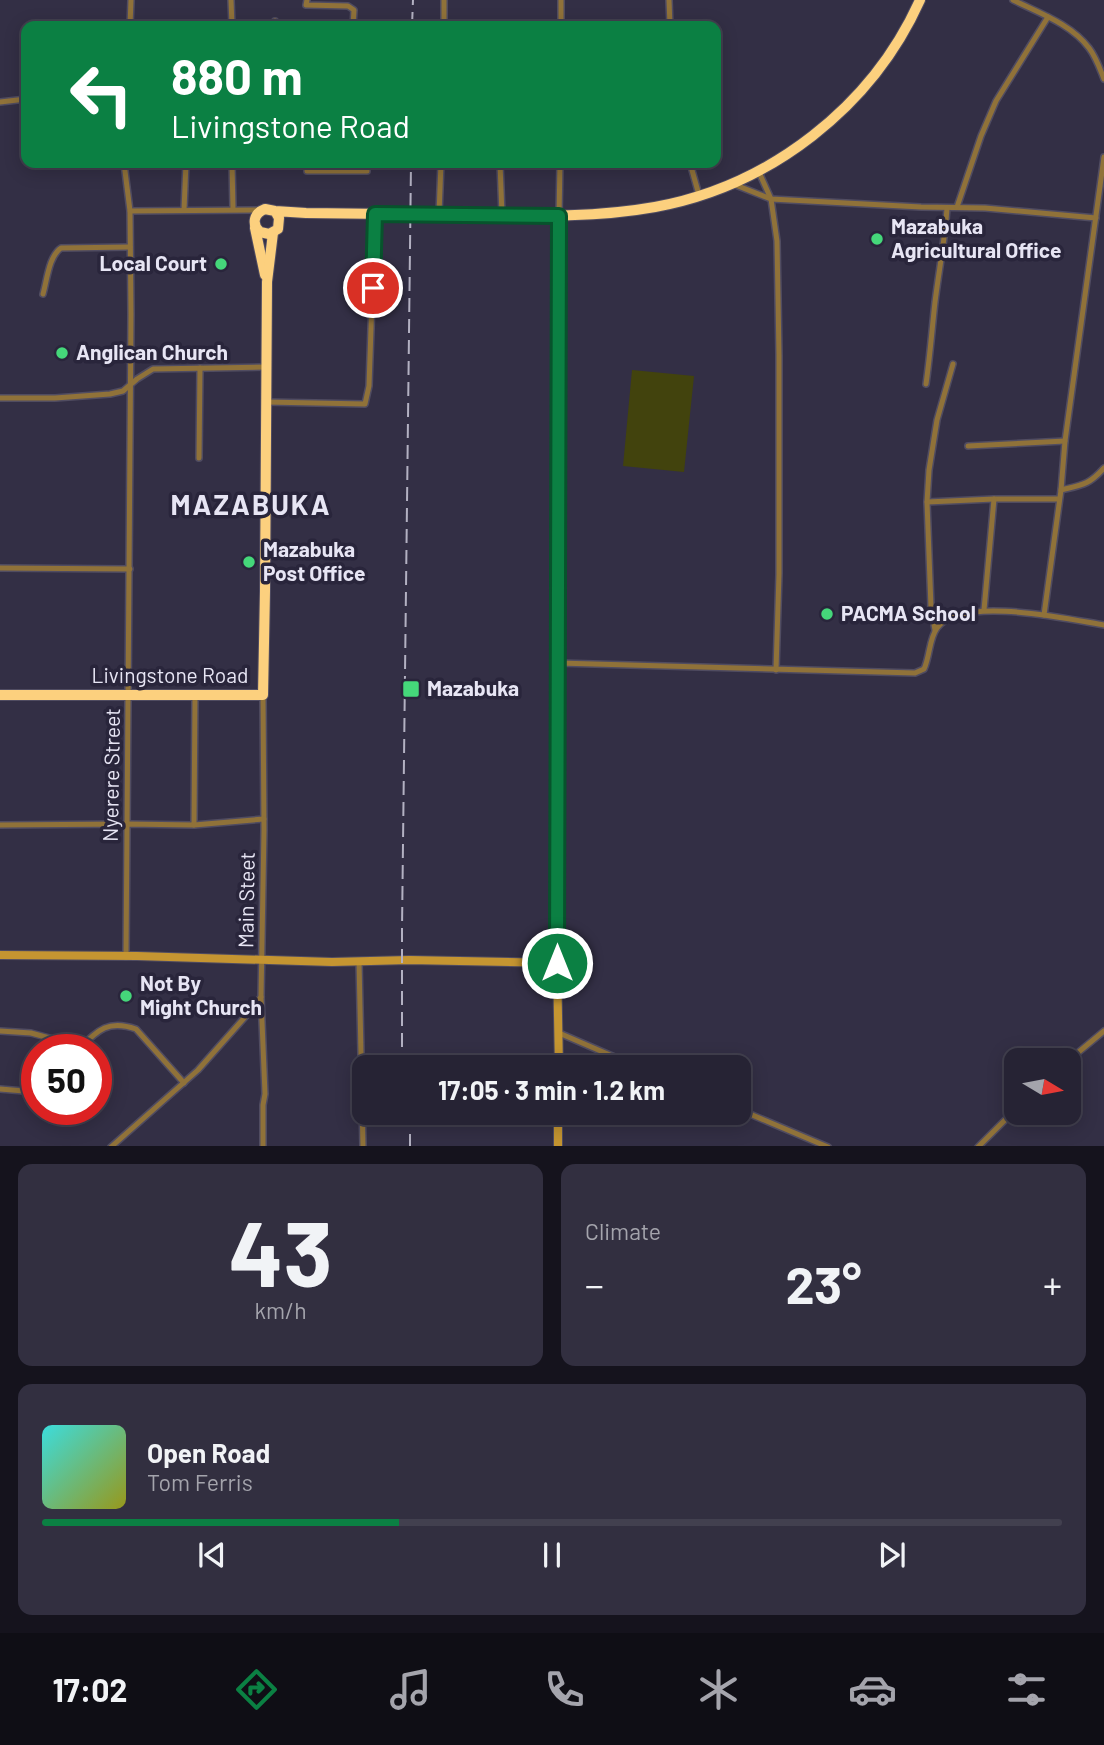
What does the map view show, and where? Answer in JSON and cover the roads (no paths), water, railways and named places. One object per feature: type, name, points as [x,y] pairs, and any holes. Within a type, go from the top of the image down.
[{"type":"highway","points":[[273,233],[260,232],[255,224],[258,213],[262,210],[306,213],[559,216],[646,208],[699,195],[758,170],[807,140],[831,121],[885,61],[920,0]]},
{"type":"highway","points":[[275,211],[280,222],[306,213]]},
{"type":"highway","name":"Livingstone Road","points":[[0,695],[262,695],[267,282],[273,233],[280,222]]},
{"type":"highway","name":"Livingstone Road","points":[[255,224],[267,282]]},
{"type":"main road","points":[[559,216],[559,1055]]},
{"type":"main road","points":[[0,955],[262,961],[557,963]]},
{"type":"main road","points":[[558,1125],[558,1146]]},
{"type":"street","points":[[130,21],[131,0]]},
{"type":"street","points":[[231,0],[232,21]]},
{"type":"street","points":[[307,0],[306,5],[348,6],[354,10],[353,21]]},
{"type":"street","points":[[444,0],[444,21]]},
{"type":"street","points":[[561,0],[561,21]]},
{"type":"street","points":[[669,0],[670,21]]},
{"type":"street","points":[[1013,0],[1072,32],[1089,48],[1104,79]]},
{"type":"street","points":[[957,207],[996,101],[1048,17]]},
{"type":"street","points":[[0,102],[21,100]]},
{"type":"street","points":[[1044,615],[1104,157]]},
{"type":"street","name":"Nyerere Street","points":[[125,168],[130,211],[131,384],[126,957]]},
{"type":"street","points":[[184,210],[186,168]]},
{"type":"street","points":[[232,168],[236,209],[255,224]]},
{"type":"street","points":[[439,214],[440,168]]},
{"type":"street","points":[[500,168],[502,215]]},
{"type":"street","points":[[559,216],[560,168]]},
{"type":"street","points":[[691,168],[699,195]]},
{"type":"street","points":[[758,170],[771,199],[778,241],[779,574],[776,670]]},
{"type":"street","points":[[307,171],[367,171]]},
{"type":"street","points":[[730,183],[771,199],[997,209],[1096,218]]},
{"type":"street","points":[[926,384],[947,208]]},
{"type":"street","points":[[130,211],[262,210]]},
{"type":"street","points":[[266,402],[365,404],[369,386],[375,214]]},
{"type":"street","points":[[43,294],[57,250],[130,247]]},
{"type":"street","points":[[558,663],[915,673],[924,668],[935,630],[931,607],[927,502],[930,461],[933,439],[953,364]]},
{"type":"street","points":[[0,398],[110,394],[122,391],[153,369],[266,367]]},
{"type":"street","points":[[199,458],[200,368]]},
{"type":"street","points":[[968,446],[1065,441]]},
{"type":"street","points":[[1061,490],[1094,480],[1104,468]]},
{"type":"street","points":[[984,610],[994,499]]},
{"type":"street","points":[[927,502],[1059,499]]},
{"type":"street","points":[[0,568],[130,569]]},
{"type":"street","points":[[935,630],[946,620],[984,610],[1044,615],[1104,625]]},
{"type":"street","points":[[194,825],[195,695]]},
{"type":"street","name":"Main Steet","points":[[262,695],[264,819],[261,997],[265,1094],[263,1146]]},
{"type":"street","points":[[0,825],[194,825],[264,819]]},
{"type":"street","points":[[359,961],[363,1146]]},
{"type":"street","points":[[111,1146],[198,1070],[261,997]]},
{"type":"street","points":[[95,1034],[106,1027],[136,1028],[184,1083]]},
{"type":"street","points":[[0,1031],[35,1034]]},
{"type":"street","points":[[1082,1049],[1104,1031]]},
{"type":"street","points":[[559,1033],[610,1055]]},
{"type":"street","points":[[0,1089],[21,1091]]},
{"type":"street","points":[[751,1114],[828,1146]]},
{"type":"street","points":[[978,1146],[1004,1121]]},
{"type":"railway","points":[[412,21],[413,0]]},
{"type":"railway","points":[[402,1055],[411,168]]},
{"type":"railway","points":[[410,1125],[410,1146]]},
{"type":"place","name":"Mazabuka Agricultural Office","points":[[877,239]]},
{"type":"place","name":"Local Court","points":[[221,264]]},
{"type":"place","name":"Anglican Church","points":[[62,353]]},
{"type":"place","name":"Mazabuka Post Office","points":[[249,562]]},
{"type":"place","name":"PACMA School","points":[[827,614]]},
{"type":"place","name":"Mazabuka","points":[[411,689]]},
{"type":"place","name":"Not By Might Church","points":[[126,996]]},
{"type":"district","name":"MAZABUKA","points":[[251,505]]}]
